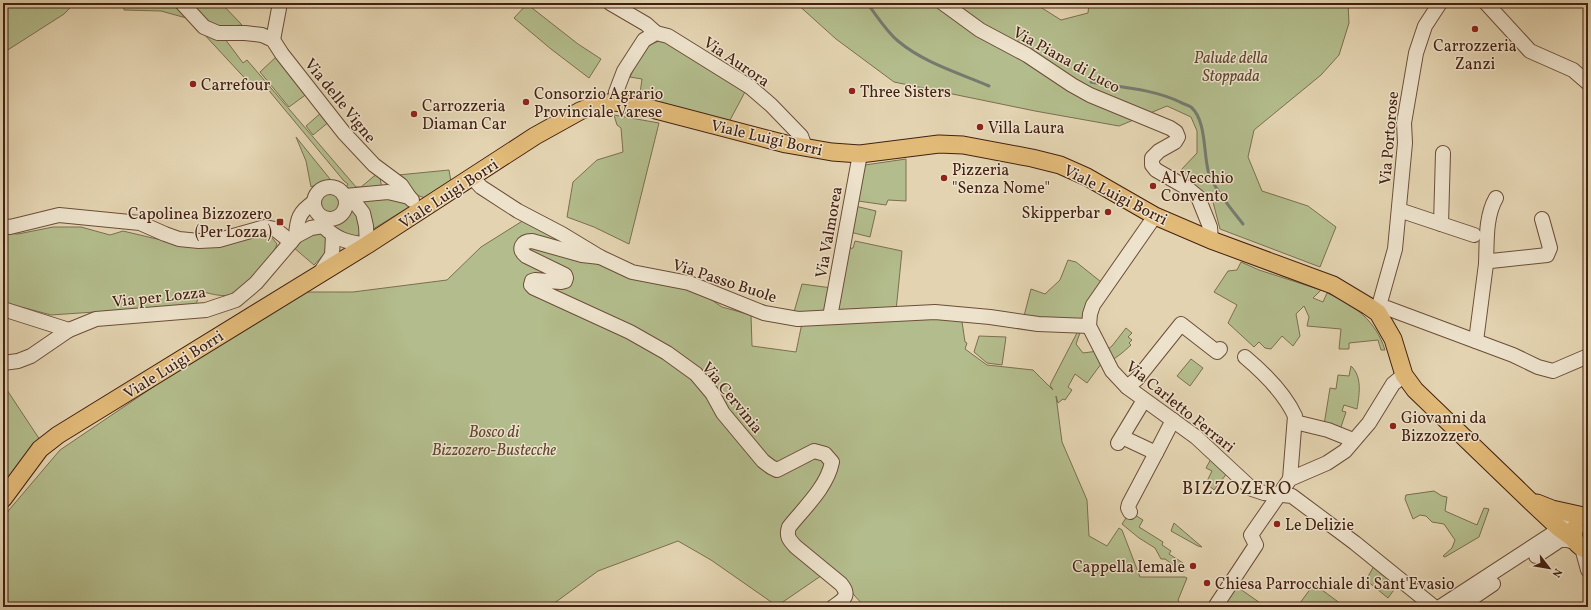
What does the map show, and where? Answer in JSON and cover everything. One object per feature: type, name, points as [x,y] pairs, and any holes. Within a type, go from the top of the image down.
[{"type":"main road","name":"Viale Luigi Borri","points":[[3,499],[40,449],[58,435],[367,245],[535,136],[580,111],[595,105],[615,102],[652,109],[742,133],[832,152],[860,154],[940,144],[963,145],[1032,158],[1060,165],[1087,177],[1154,216],[1211,240],[1333,285],[1375,310],[1393,339],[1404,375],[1415,390],[1528,499],[1580,545]]},
{"type":"main road","name":"Viale Luigi Borri","points":[[1528,499],[1552,510],[1586,519]]},
{"type":"main road","points":[[1580,545],[1574,532],[1576,526],[1586,519]]},
{"type":"street","points":[[182,3],[204,27],[210,30],[218,33],[245,33],[262,35],[273,40],[280,3]]},
{"type":"street","name":"Via Aurora","points":[[610,3],[646,24],[656,33],[668,36],[750,87],[771,105],[801,136],[805,147]]},
{"type":"street","name":"Via Piana di Luco","points":[[943,3],[980,30],[1027,55],[1078,88],[1176,132],[1178,137],[1175,142],[1159,150],[1152,158],[1152,165],[1156,170],[1187,188],[1198,198],[1210,227],[1211,240]]},
{"type":"street","name":"Via Portorose","points":[[1375,310],[1395,249],[1405,143],[1404,123],[1416,53],[1425,26],[1440,3]]},
{"type":"street","points":[[1486,3],[1530,51],[1573,70],[1588,83]]},
{"type":"street","points":[[615,102],[616,92],[624,71],[644,40],[656,33]]},
{"type":"street","name":"Via delle Vigne","points":[[273,40],[282,54],[344,133],[374,165],[401,185],[410,197],[423,209]]},
{"type":"street","points":[[1441,224],[1443,153]]},
{"type":"street","name":"Via Valmorea","points":[[830,317],[860,154]]},
{"type":"street","points":[[388,176],[388,192]]},
{"type":"street","name":"Via Passo Buole","points":[[472,177],[481,187],[518,211],[562,234],[600,257],[632,272],[689,283],[764,313],[798,319],[935,312],[992,317],[1038,324],[1090,326]]},
{"type":"street","points":[[3,226],[10,227],[59,216],[70,216],[140,223],[179,239],[199,241],[219,240],[265,228],[275,229],[294,239],[297,221],[304,208],[314,202],[318,192],[326,187],[336,187],[363,213],[366,226],[367,245],[350,242],[327,227],[317,212],[314,202]]},
{"type":"street","points":[[347,196],[388,192],[410,197]]},
{"type":"street","points":[[327,227],[340,215],[346,206],[347,196]]},
{"type":"street","points":[[1476,341],[1486,264],[1489,218],[1491,207],[1496,198]]},
{"type":"street","points":[[1399,210],[1474,235]]},
{"type":"street","points":[[1090,326],[1090,314],[1093,306],[1154,216]]},
{"type":"street","points":[[1486,264],[1491,261],[1547,255],[1550,248],[1542,219]]},
{"type":"street","points":[[320,273],[332,255],[327,227]]},
{"type":"street","name":"Via per Lozza","points":[[3,363],[18,361],[31,356],[69,330],[96,319],[206,310],[236,300],[256,283],[294,239],[311,228],[327,227]]},
{"type":"street","name":"Via Cervinia","points":[[600,257],[582,255],[532,241],[523,243],[521,248],[522,253],[526,256],[565,275],[566,278],[565,281],[561,282],[535,280],[531,285],[534,288],[630,332],[667,353],[696,374],[712,393],[723,413],[763,461],[771,467],[777,470],[814,451],[825,454],[832,462],[830,474],[820,489],[789,527],[787,534],[789,540],[796,547],[846,589],[846,595],[833,607]]},
{"type":"street","points":[[1375,310],[1387,308],[1513,354],[1538,367],[1553,371],[1588,356]]},
{"type":"street","points":[[3,309],[69,330]]},
{"type":"street","points":[[1127,387],[1137,378],[1181,324],[1216,352],[1220,349]]},
{"type":"street","name":"Via Carletto Ferrari","points":[[1090,326],[1112,372],[1127,387],[1211,450],[1252,489],[1264,493],[1292,496],[1355,543],[1434,607]]},
{"type":"street","points":[[1245,357],[1255,366],[1291,407],[1295,416],[1290,479]]},
{"type":"street","points":[[1215,607],[1256,545],[1251,534],[1290,479],[1327,463],[1345,451],[1369,423],[1393,384],[1404,375]]},
{"type":"street","points":[[1144,400],[1120,440],[1156,453]]},
{"type":"street","points":[[1130,512],[1128,508],[1129,504],[1172,420]]},
{"type":"street","points":[[1295,422],[1328,430],[1353,440]]},
{"type":"street","points":[[1440,607],[1559,528],[1571,522],[1586,519]]},
{"type":"street","points":[[1459,607],[1560,540],[1568,540],[1580,545],[1588,570]]},
{"type":"green space","points":[[3,3],[71,3],[73,5],[64,14],[3,53]]},
{"type":"green space","points":[[124,3],[221,3],[242,25],[219,27],[161,11],[124,10]]},
{"type":"green space","name":"Palude della Stoppada","points":[[796,3],[1034,3],[1061,20],[1088,13],[1089,3],[1348,3],[1349,23],[1339,55],[1321,75],[1254,130],[1248,157],[1262,191],[1308,206],[1336,227],[1320,267],[1220,229],[1213,202],[1180,171],[1197,153],[1197,131],[1191,117],[1167,106],[1119,126],[1035,111],[894,82],[836,39]]},
{"type":"green space","points":[[527,4],[578,44],[601,59],[589,78],[514,18]]},
{"type":"green space","points":[[202,32],[222,35],[243,63],[247,60],[356,187],[361,187],[379,172],[382,189],[354,191],[346,187],[348,184],[261,81],[253,87]]},
{"type":"green space","points":[[660,41],[668,43],[746,90],[729,122],[639,100],[642,79],[630,77],[644,50],[648,46]]},
{"type":"green space","points":[[277,56],[308,93],[289,107],[260,72]]},
{"type":"green space","points":[[322,112],[330,121],[313,135],[306,126]]},
{"type":"green space","points":[[614,115],[659,123],[629,244],[594,227],[567,217],[573,182],[597,160],[623,152],[621,128],[617,125]]},
{"type":"green space","points":[[296,137],[330,179],[311,187],[306,161]]},
{"type":"green space","points":[[906,159],[906,201],[888,200],[886,205],[858,201],[865,165]]},
{"type":"green space","points":[[449,170],[451,182],[426,198],[413,193],[398,175]]},
{"type":"green space","points":[[329,191],[338,194],[341,203],[338,212],[329,215],[320,212],[317,203],[320,194]]},
{"type":"green space","points":[[383,197],[407,202],[409,207],[370,231],[359,201]]},
{"type":"green space","points":[[349,202],[360,215],[361,234],[356,236],[343,234],[327,222],[336,220],[342,216],[346,211]]},
{"type":"green space","points":[[855,206],[876,211],[870,237],[850,232]]},
{"type":"green space","name":"Bosco di Bizzozero-Bustecche","points":[[524,220],[623,266],[691,286],[722,307],[751,315],[752,346],[796,352],[802,323],[961,315],[965,342],[967,343],[965,349],[987,365],[1033,370],[1053,390],[1050,385],[1079,329],[1081,330],[1076,344],[1083,353],[1098,351],[1104,360],[1087,383],[1075,374],[1068,387],[1072,390],[1065,400],[1063,399],[1058,403],[1056,396],[1062,442],[1087,500],[1089,536],[1107,546],[1119,528],[1122,530],[1140,577],[1187,578],[1178,600],[1182,607],[865,607],[854,595],[847,583],[831,569],[777,606],[711,560],[678,541],[598,571],[549,607],[3,607],[3,520],[9,510],[60,450],[267,310],[305,292],[353,292],[447,280],[481,247]]},
{"type":"green space","points":[[53,227],[81,227],[110,235],[123,231],[182,245],[265,233],[269,234],[277,244],[264,266],[242,288],[228,295],[222,296],[200,291],[196,305],[51,315],[3,302],[3,233],[18,234]]},
{"type":"green space","points":[[321,230],[329,244],[328,248],[314,265],[293,247],[305,235]]},
{"type":"green space","points":[[855,241],[902,251],[896,311],[837,312],[847,249],[853,248]]},
{"type":"green space","points":[[1068,260],[1076,262],[1105,285],[1089,311],[1082,318],[1071,321],[1024,316],[1031,289],[1045,294],[1060,280]]},
{"type":"green space","points":[[1241,262],[1259,270],[1321,290],[1313,298],[1323,302],[1327,293],[1346,302],[1370,322],[1376,330],[1385,350],[1381,350],[1378,340],[1349,343],[1349,349],[1339,349],[1341,329],[1307,326],[1309,317],[1304,306],[1296,314],[1300,336],[1293,346],[1282,336],[1271,349],[1265,348],[1259,342],[1254,347],[1228,323],[1237,305],[1214,292],[1228,271],[1237,270]]},
{"type":"green space","points":[[802,284],[832,288],[826,313],[794,312]]},
{"type":"green space","points":[[1126,328],[1132,333],[1128,337],[1132,340],[1129,343],[1131,345],[1111,361],[1107,350]]},
{"type":"green space","points":[[979,336],[1006,337],[1002,365],[987,363],[974,352]]},
{"type":"green space","points":[[1191,359],[1203,368],[1190,386],[1177,376]]},
{"type":"green space","points":[[1351,366],[1355,370],[1359,381],[1357,409],[1344,405],[1342,411],[1346,412],[1340,430],[1324,425],[1330,388],[1336,389],[1338,375],[1349,376]]},
{"type":"green space","points":[[3,384],[40,440],[3,487]]},
{"type":"green space","points":[[1212,457],[1228,472],[1214,490],[1206,483],[1212,471],[1206,468]]},
{"type":"green space","points":[[1434,491],[1447,497],[1445,511],[1477,525],[1484,508],[1489,509],[1479,537],[1445,557],[1443,556],[1452,548],[1455,540],[1444,524],[1432,522],[1426,516],[1420,515],[1413,519],[1405,499],[1406,495]]},
{"type":"green space","points":[[1130,512],[1143,520],[1139,527],[1163,542],[1162,545],[1171,551],[1169,554],[1183,563],[1181,567],[1186,570],[1184,573],[1165,559],[1161,559],[1155,548],[1139,538],[1122,524]]},
{"type":"green space","points":[[1174,523],[1202,547],[1171,531]]},
{"type":"green space","points":[[1374,566],[1399,583],[1388,598],[1366,580]]},
{"type":"green space","points":[[1233,584],[1266,607],[1221,607]]},
{"type":"green space","points":[[1314,584],[1345,607],[1297,607]]},
{"type":"waterway","points":[[867,3],[890,33],[908,49],[942,67],[989,86]]},
{"type":"waterway","points":[[1091,82],[1148,91],[1191,107],[1200,121],[1209,174],[1215,187],[1243,224]]},
{"type":"place","name":"Carrozzeria Zanzi","points":[[1475,29]]},
{"type":"place","name":"Carrefour","points":[[193,84]]},
{"type":"place","name":"Three Sisters","points":[[852,91]]},
{"type":"place","name":"Consorzio Agrario Provinciale Varese","points":[[526,102]]},
{"type":"place","name":"Carrozzeria Diaman Car","points":[[414,114]]},
{"type":"place","name":"Villa Laura","points":[[980,127]]},
{"type":"place","name":"Pizzeria \"Senza Nome\"","points":[[944,178]]},
{"type":"place","name":"Al Vecchio Convento","points":[[1153,186]]},
{"type":"place","name":"Skipperbar","points":[[1108,212]]},
{"type":"place","name":"Capolinea Bizzozero (Per Lozza)","points":[[280,222]]},
{"type":"place","name":"Giovanni da Bizzozzero","points":[[1393,426]]},
{"type":"place","name":"Le Delizie","points":[[1277,524]]},
{"type":"place","name":"Cappella Iemale","points":[[1193,566]]},
{"type":"place","name":"Chiesa Parrocchiale di Sant'Evasio","points":[[1207,583]]},
{"type":"district","name":"BIZZOZERO","points":[[1237,488]]}]
